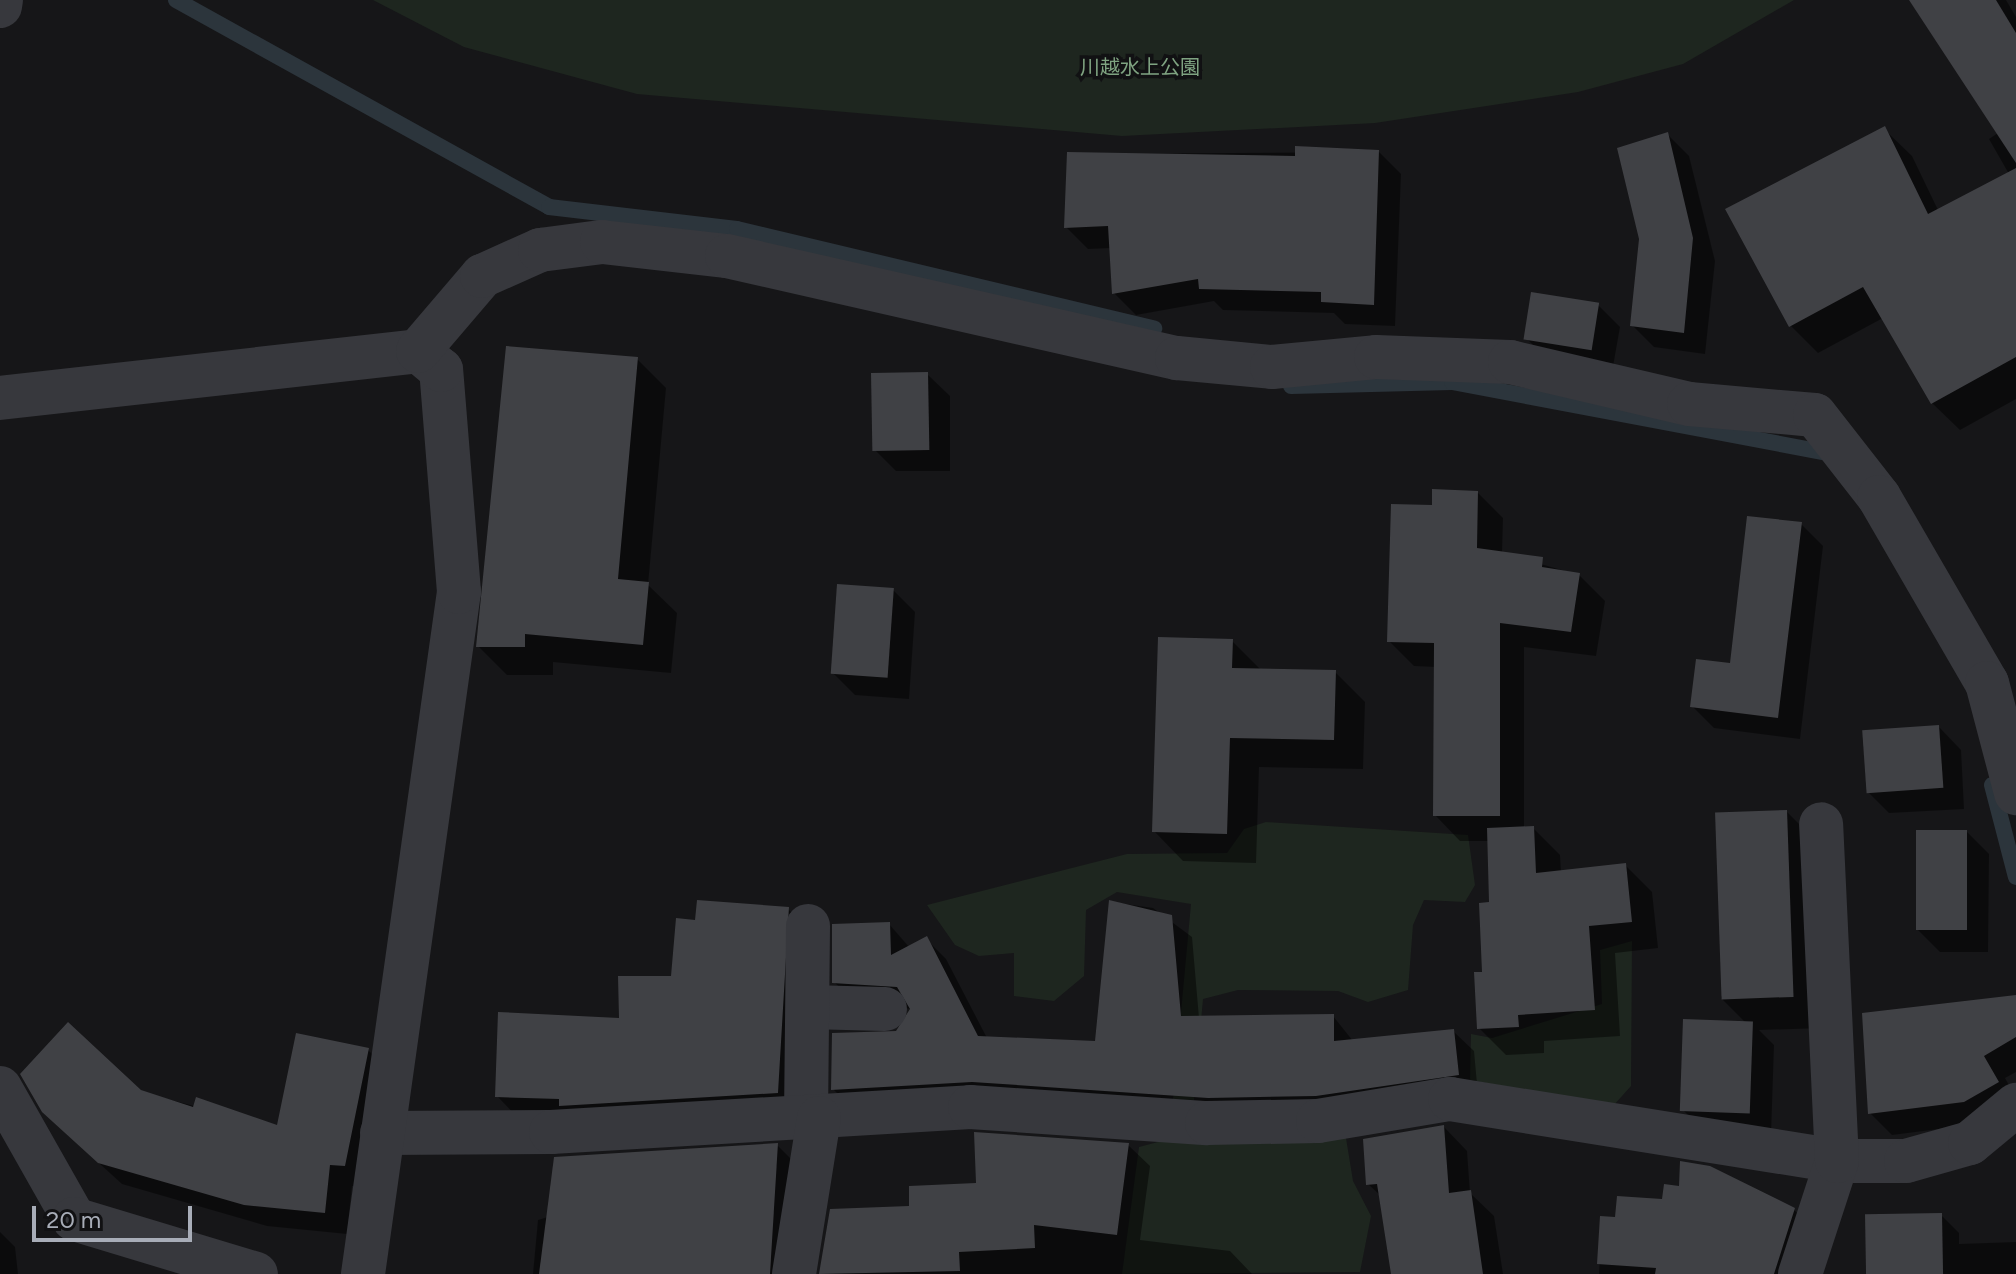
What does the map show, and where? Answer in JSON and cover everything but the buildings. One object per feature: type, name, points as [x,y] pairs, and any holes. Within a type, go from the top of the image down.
[{"type":"street","points":[[0,6],[1,0]]},
{"type":"street","points":[[0,398],[418,351],[482,276],[540,250],[602,242],[727,256],[1177,358],[1272,367],[1376,357],[1510,362],[1689,404],[1815,415],[1879,497],[1987,683],[2016,793]]},
{"type":"street","points":[[363,1274],[459,592],[441,370],[418,351]]},
{"type":"street","points":[[1800,1274],[1837,1161],[1821,824]]},
{"type":"street","points":[[794,1274],[813,1118],[808,926]]},
{"type":"street","points":[[808,1007],[885,1009]]},
{"type":"street","points":[[0,1088],[74,1219],[256,1274]]},
{"type":"street","points":[[382,1133],[813,1118],[970,1107],[1207,1123],[1318,1121],[1450,1099],[1837,1161],[1906,1161],[1970,1143],[2016,1105]]},
{"type":"green space","name":"川越水上公園","points":[[373,0],[1794,0],[1683,64],[1578,92],[1375,123],[1122,136],[637,94],[464,47]]},
{"type":"green space","points":[[1266,822],[1468,835],[1475,885],[1465,902],[1424,900],[1413,925],[1408,990],[1368,1002],[1338,991],[1238,990],[1203,999],[1194,1100],[1173,1099],[1191,904],[1117,892],[1086,910],[1084,976],[1054,1001],[1014,996],[1014,953],[979,956],[955,945],[927,905],[1127,854],[1227,853],[1244,829]]},
{"type":"green space","points":[[1632,941],[1631,1086],[1613,1106],[1470,1080],[1471,1034],[1492,1038],[1602,1004],[1600,950]]},
{"type":"green space","points":[[1181,1136],[1346,1138],[1353,1181],[1371,1216],[1360,1272],[1122,1274],[1139,1147]]},
{"type":"waterway","points":[[176,0],[549,207],[737,229],[1154,328]]},
{"type":"waterway","points":[[1291,386],[1452,382],[1832,454]]},
{"type":"waterway","points":[[1992,785],[2016,877]]}]
